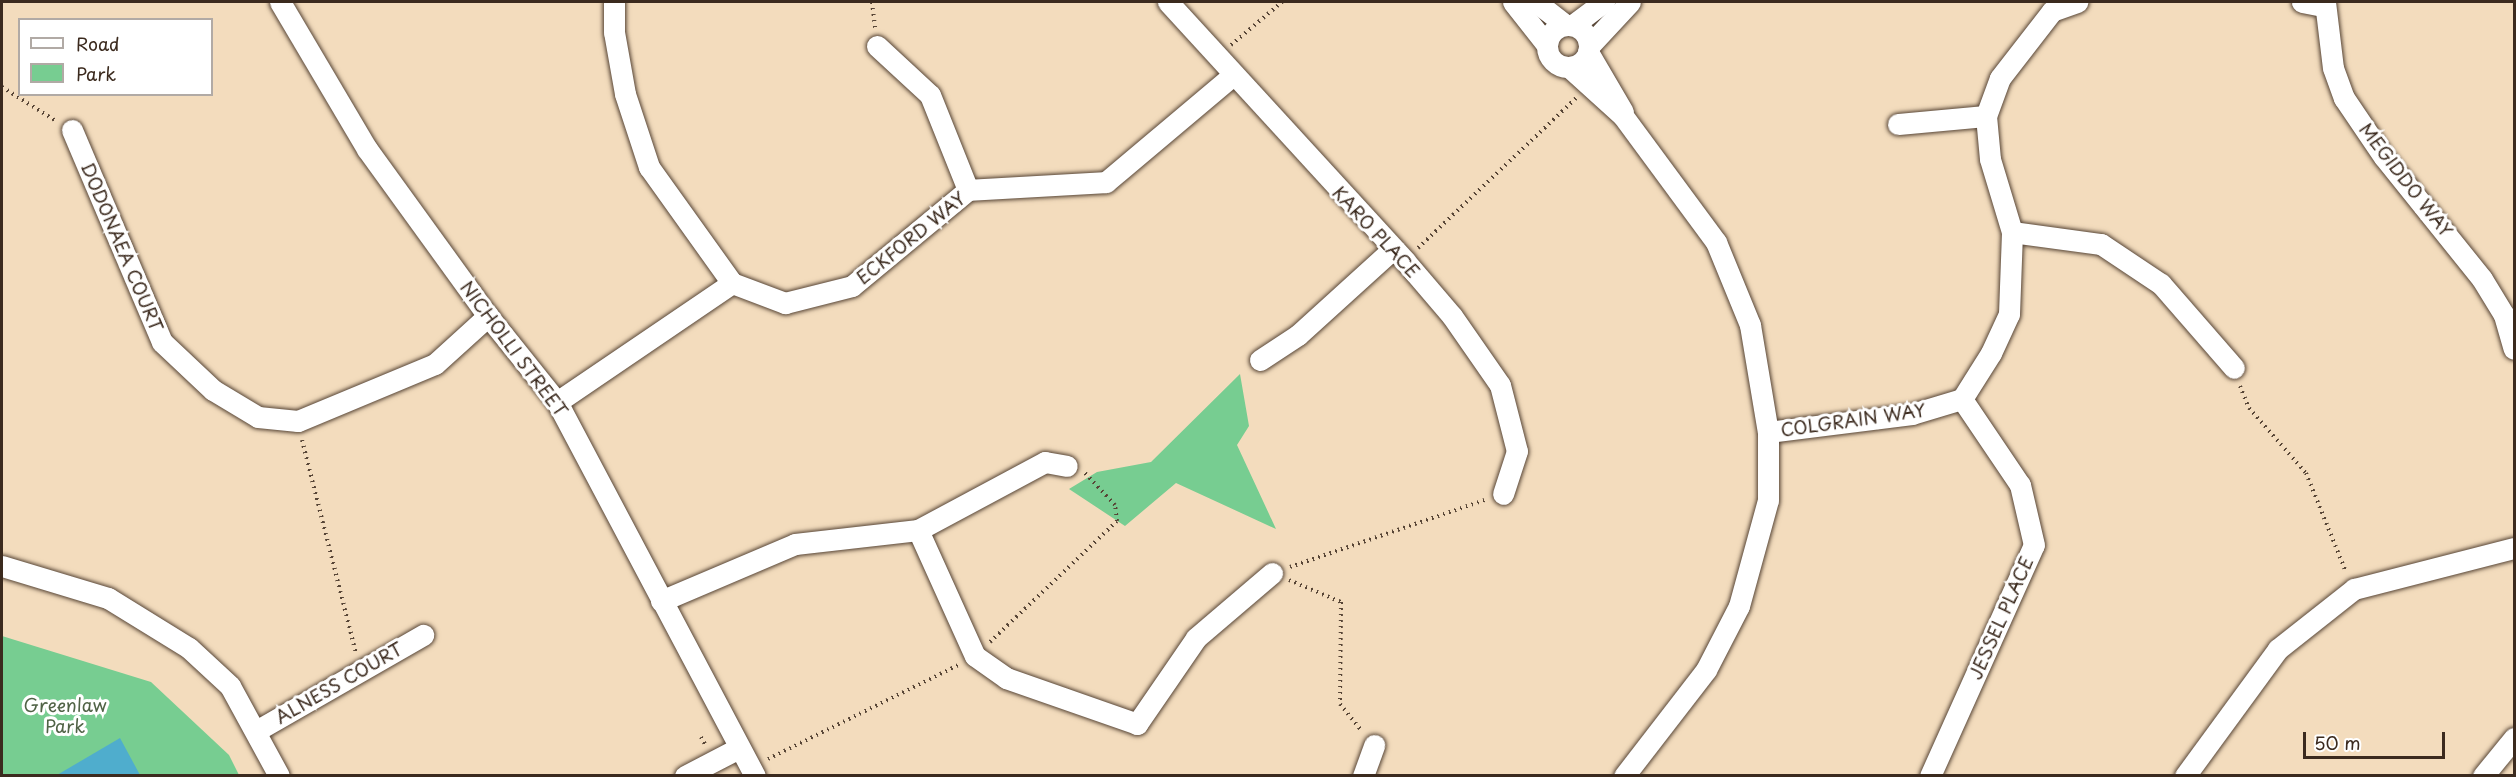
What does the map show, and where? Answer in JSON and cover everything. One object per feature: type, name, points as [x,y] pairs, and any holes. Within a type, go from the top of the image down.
[{"type":"street","name":"NICHOLLI STREET","points":[[280,2],[367,149],[488,316],[557,402],[753,772]]},
{"type":"street","points":[[557,402],[732,283],[649,167],[625,94],[614,32],[614,2]]},
{"type":"street","name":"KARO PLACE","points":[[1168,2],[1452,316],[1500,385],[1516,451],[1503,494]]},
{"type":"street","points":[[1513,2],[1546,45],[1554,63],[1569,68],[1623,116],[1716,242],[1738,288],[1750,325],[1768,432],[1768,500],[1739,606],[1706,670],[1624,776]]},
{"type":"street","points":[[1536,2],[1585,33],[1589,49],[1619,102],[1623,116]]},
{"type":"street","points":[[1546,45],[1552,32],[1569,25],[1604,2]]},
{"type":"street","points":[[1569,68],[1580,64],[1589,49],[1630,2]]},
{"type":"street","points":[[1962,399],[1991,353],[2009,314],[2012,232],[1990,159],[1986,116],[2000,78],[2052,11],[2077,2]]},
{"type":"street","points":[[2302,2],[2324,4]]},
{"type":"street","name":"MEGIDDO WAY","points":[[2324,4],[2333,68],[2344,98],[2384,157],[2482,279],[2504,315],[2514,349]]},
{"type":"street","points":[[877,46],[930,95],[968,190]]},
{"type":"street","name":"ECKFORD WAY","points":[[732,283],[785,303],[852,286],[968,190],[1106,182],[1233,76]]},
{"type":"street","points":[[1898,124],[1986,116]]},
{"type":"street","name":"DODONAEA COURT","points":[[72,130],[162,342],[213,390],[258,417],[298,421],[435,364],[488,316]]},
{"type":"street","points":[[2012,232],[2101,244],[2161,284],[2234,368]]},
{"type":"street","points":[[1260,360],[1298,335],[1399,255]]},
{"type":"street","name":"COLGRAIN WAY","points":[[1768,432],[1912,414],[1962,399]]},
{"type":"street","name":"JESSEL PLACE","points":[[1930,776],[2034,545],[2020,485],[1962,399]]},
{"type":"street","points":[[661,601],[795,544],[918,530],[1045,462],[1067,466]]},
{"type":"street","points":[[918,530],[975,656],[1006,678],[1137,724],[1196,638],[1272,573]]},
{"type":"street","points":[[2185,776],[2277,649],[2354,589],[2514,549]]},
{"type":"street","points":[[2,566],[108,598],[189,648],[230,686],[279,776]]},
{"type":"street","name":"ALNESS COURT","points":[[256,731],[360,669],[423,635]]},
{"type":"street","points":[[2484,776],[2514,738]]},
{"type":"street","points":[[1363,776],[1374,745]]},
{"type":"street","points":[[685,776],[739,748]]},
{"type":"path","points":[[872,2],[877,46]]},
{"type":"path","points":[[1217,57],[1282,2]]},
{"type":"path","points":[[1399,255],[1588,86]]},
{"type":"path","points":[[2,87],[72,130]]},
{"type":"path","points":[[2234,368],[2248,408],[2306,473],[2354,589]]},
{"type":"path","points":[[298,421],[360,669]]},
{"type":"path","points":[[753,772],[975,656],[1117,521],[1115,505],[1088,475],[1067,466]]},
{"type":"path","points":[[1272,573],[1503,494]]},
{"type":"path","points":[[1272,573],[1341,602],[1340,704],[1374,745]]},
{"type":"green space","points":[[1240,374],[1249,426],[1237,445],[1276,529],[1176,483],[1125,526],[1069,489],[1097,472],[1151,462]]},
{"type":"green space","name":"Greenlaw Park","points":[[2,636],[151,682],[229,755],[239,775],[2,775]]},
{"type":"water","points":[[120,738],[140,775],[57,775]]}]
